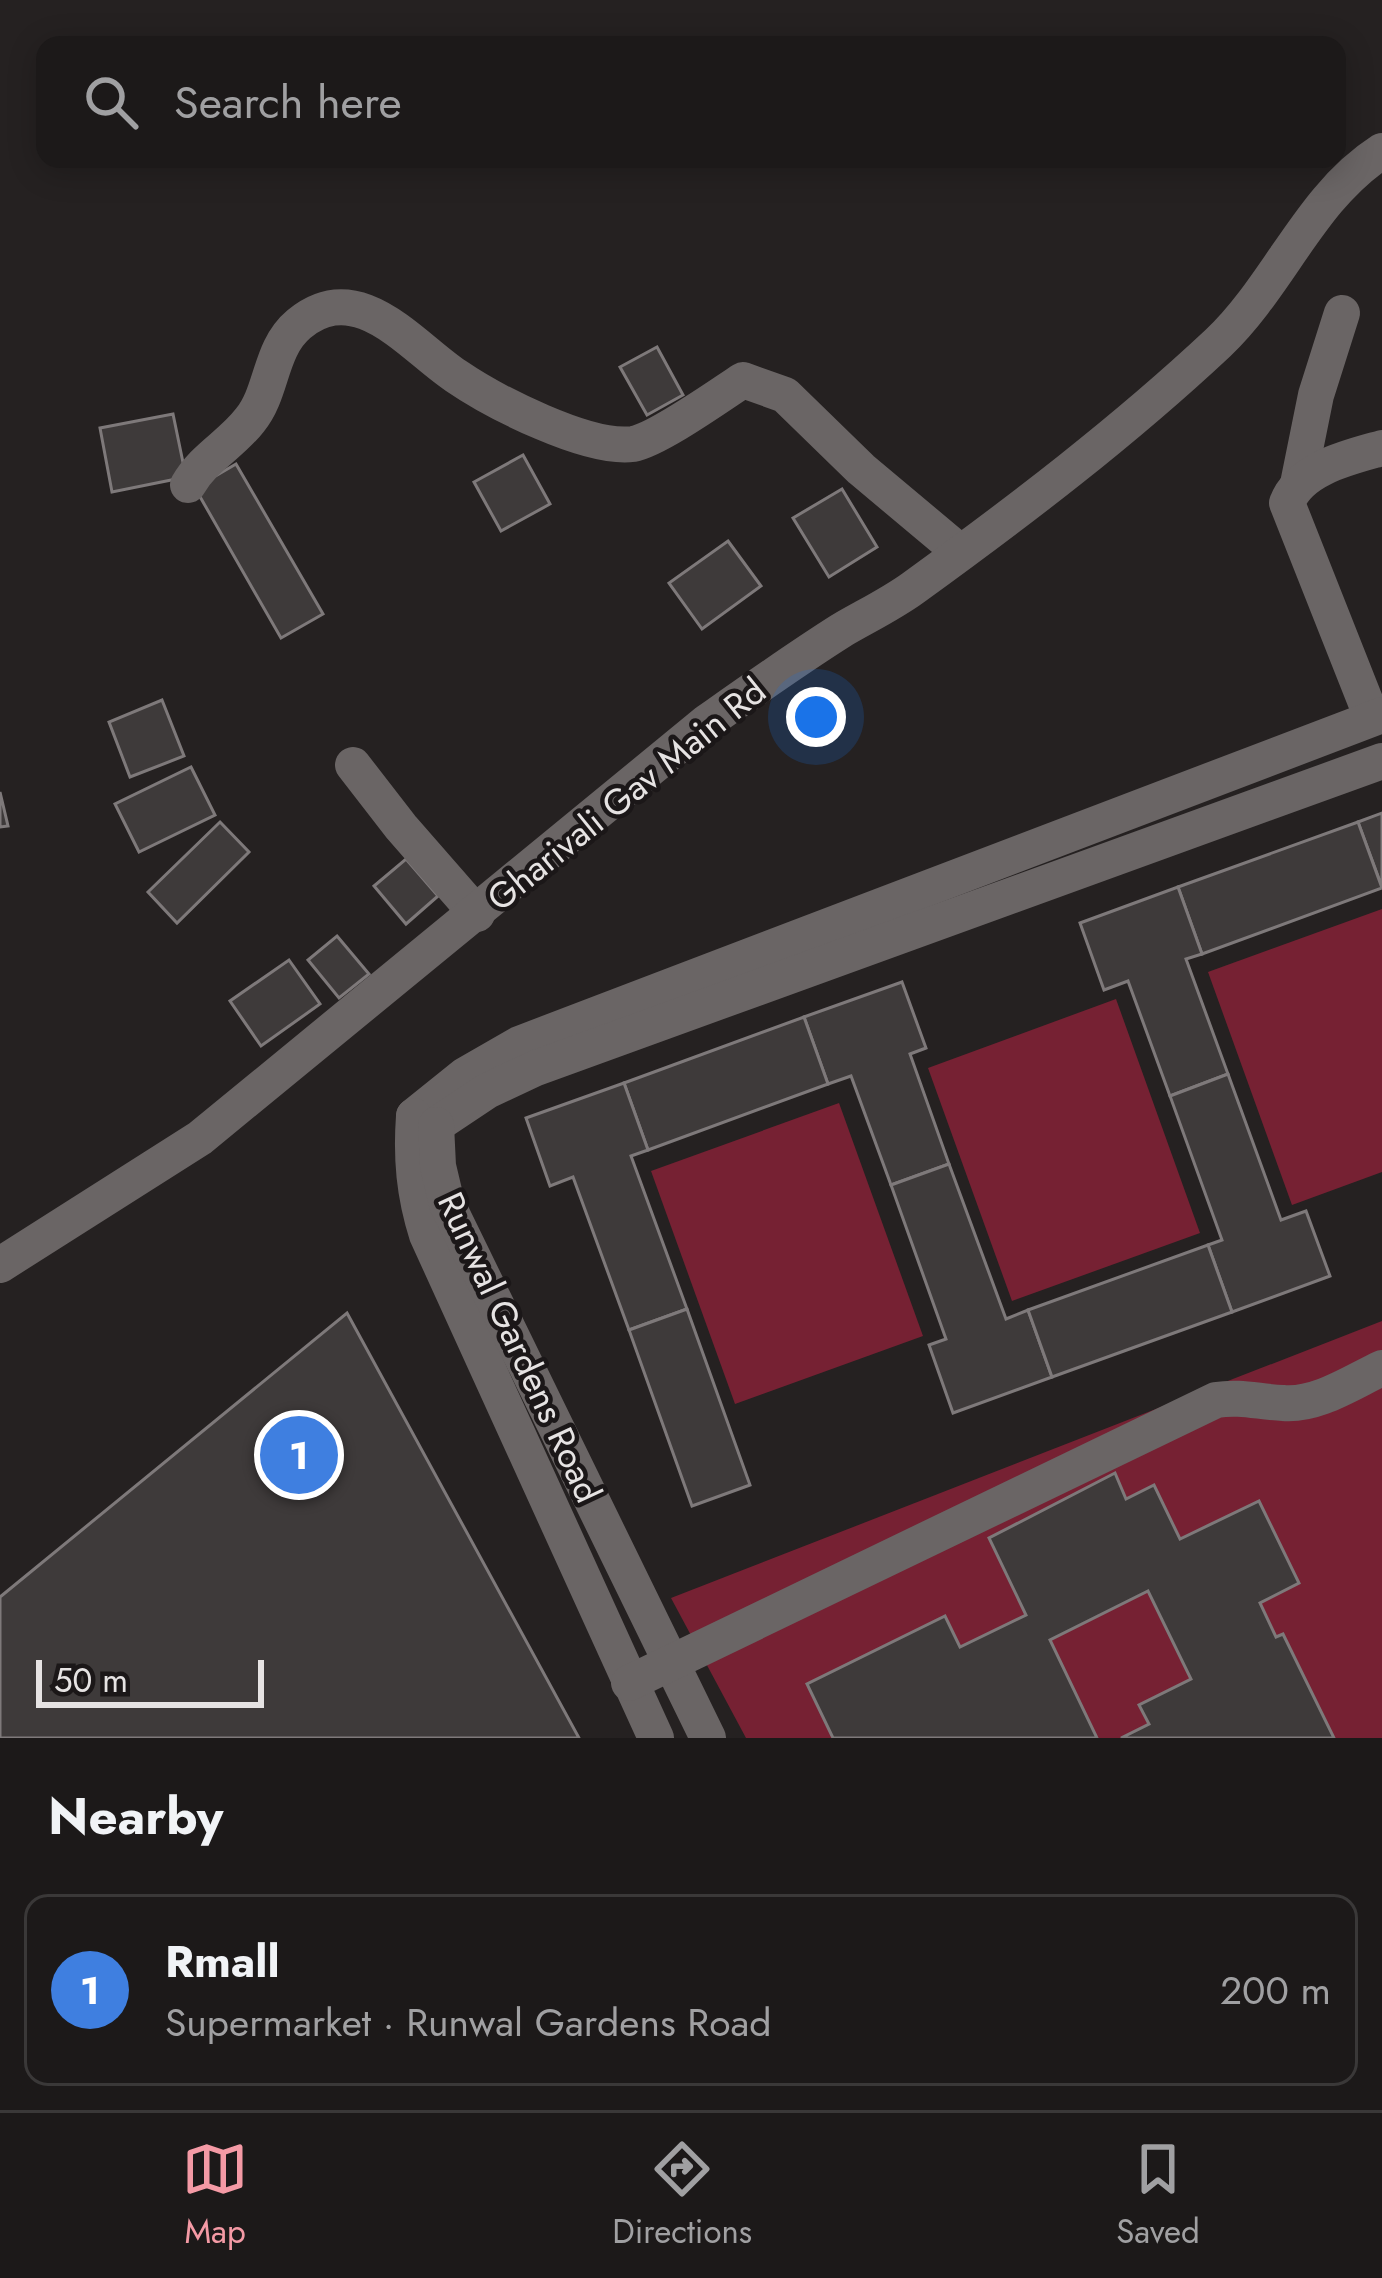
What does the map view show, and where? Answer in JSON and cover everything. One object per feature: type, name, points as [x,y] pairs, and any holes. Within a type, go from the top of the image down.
[{"type":"street","name":"Gharivali Gav Main Rd","points":[[0,1265],[200,1138],[706,722],[909,591],[1113,435],[1221,340],[1266,289],[1304,229],[1352,170],[1382,151]]},
{"type":"street","points":[[188,485],[201,463],[255,416],[279,348],[296,326],[317,311],[348,308],[384,318],[457,377],[582,440],[635,444],[743,380],[785,395],[861,469],[960,552]]},
{"type":"street","points":[[425,1120],[465,1075],[519,1044],[1377,716],[1288,502],[1298,484],[1316,395],[1342,313]]},
{"type":"street","points":[[1298,484],[1350,457],[1382,448]]},
{"type":"street","points":[[425,1120],[536,1068],[1382,761]]},
{"type":"street","points":[[353,765],[477,914]]},
{"type":"street","name":"Runwal Gardens Road","points":[[425,1120],[447,1204],[708,1738]]},
{"type":"street","name":"Runwal Gardens Road","points":[[425,1120],[411,1160],[416,1201],[428,1235],[656,1738]]},
{"type":"street","points":[[628,1683],[1216,1400],[1240,1396],[1286,1404],[1312,1400],[1382,1368]]},
{"type":"shaded area","points":[[1382,909],[1382,1172],[1292,1205],[1208,972]]},
{"type":"shaded area","points":[[1116,999],[1200,1233],[1012,1301],[928,1068]]},
{"type":"shaded area","points":[[839,1103],[923,1336],[735,1404],[651,1171]]},
{"type":"shaded area","points":[[1382,1321],[1382,1738],[746,1738],[671,1598]]},
{"type":"building","points":[[657,347],[683,395],[647,415],[620,367]]},
{"type":"building","points":[[173,414],[186,477],[112,492],[100,428]]},
{"type":"building","points":[[523,455],[550,504],[501,531],[474,482]]},
{"type":"building","points":[[236,464],[323,614],[281,638],[195,488]]},
{"type":"building","points":[[842,489],[877,547],[829,577],[793,518]]},
{"type":"building","points":[[728,541],[761,586],[702,629],[669,583]]},
{"type":"building","points":[[162,700],[184,756],[130,777],[109,722]]},
{"type":"building","points":[[191,767],[215,815],[139,852],[115,804]]},
{"type":"building","points":[[0,792],[8,826],[0,827]]},
{"type":"building","points":[[1382,813],[1382,887],[1358,822]]},
{"type":"building","points":[[220,822],[249,852],[177,923],[148,892]]},
{"type":"building","points":[[1358,822],[1382,888],[1202,954],[1178,887]]},
{"type":"building","points":[[406,859],[438,896],[406,924],[374,886]]},
{"type":"building","points":[[1178,887],[1202,954],[1186,959],[1228,1074],[1170,1096],[1128,981],[1104,990],[1080,923]]},
{"type":"building","points":[[337,936],[369,974],[339,998],[308,960]]},
{"type":"building","points":[[289,960],[320,1004],[261,1046],[230,1001]]},
{"type":"building","points":[[902,982],[926,1048],[910,1054],[949,1164],[891,1185],[851,1076],[828,1084],[804,1017]]},
{"type":"building","points":[[804,1017],[828,1084],[648,1150],[624,1083]]},
{"type":"building","points":[[1228,1074],[1281,1220],[1306,1211],[1330,1276],[1232,1312],[1208,1245],[1222,1240],[1170,1096]]},
{"type":"building","points":[[624,1083],[648,1150],[631,1156],[687,1309],[629,1330],[573,1177],[550,1186],[526,1118]]},
{"type":"building","points":[[949,1164],[1006,1319],[1028,1310],[1052,1377],[953,1413],[929,1345],[946,1339],[891,1185]]},
{"type":"building","points":[[1208,1245],[1232,1312],[1052,1377],[1028,1310]]},
{"type":"building","points":[[687,1309],[750,1485],[692,1506],[629,1330]]},
{"type":"building","points":[[347,1313],[579,1738],[0,1738],[0,1597]]},
{"type":"building","points":[[1115,1473],[1126,1499],[1154,1485],[1180,1539],[1259,1501],[1299,1583],[1260,1603],[1276,1637],[1283,1634],[1334,1738],[1121,1738],[1149,1724],[1139,1705],[1191,1679],[1148,1591],[1050,1640],[1097,1738],[833,1738],[807,1684],[945,1616],[960,1647],[1026,1615],[989,1538]]},
{"type":"place","name":"Rmall","points":[[299,1455]]}]
